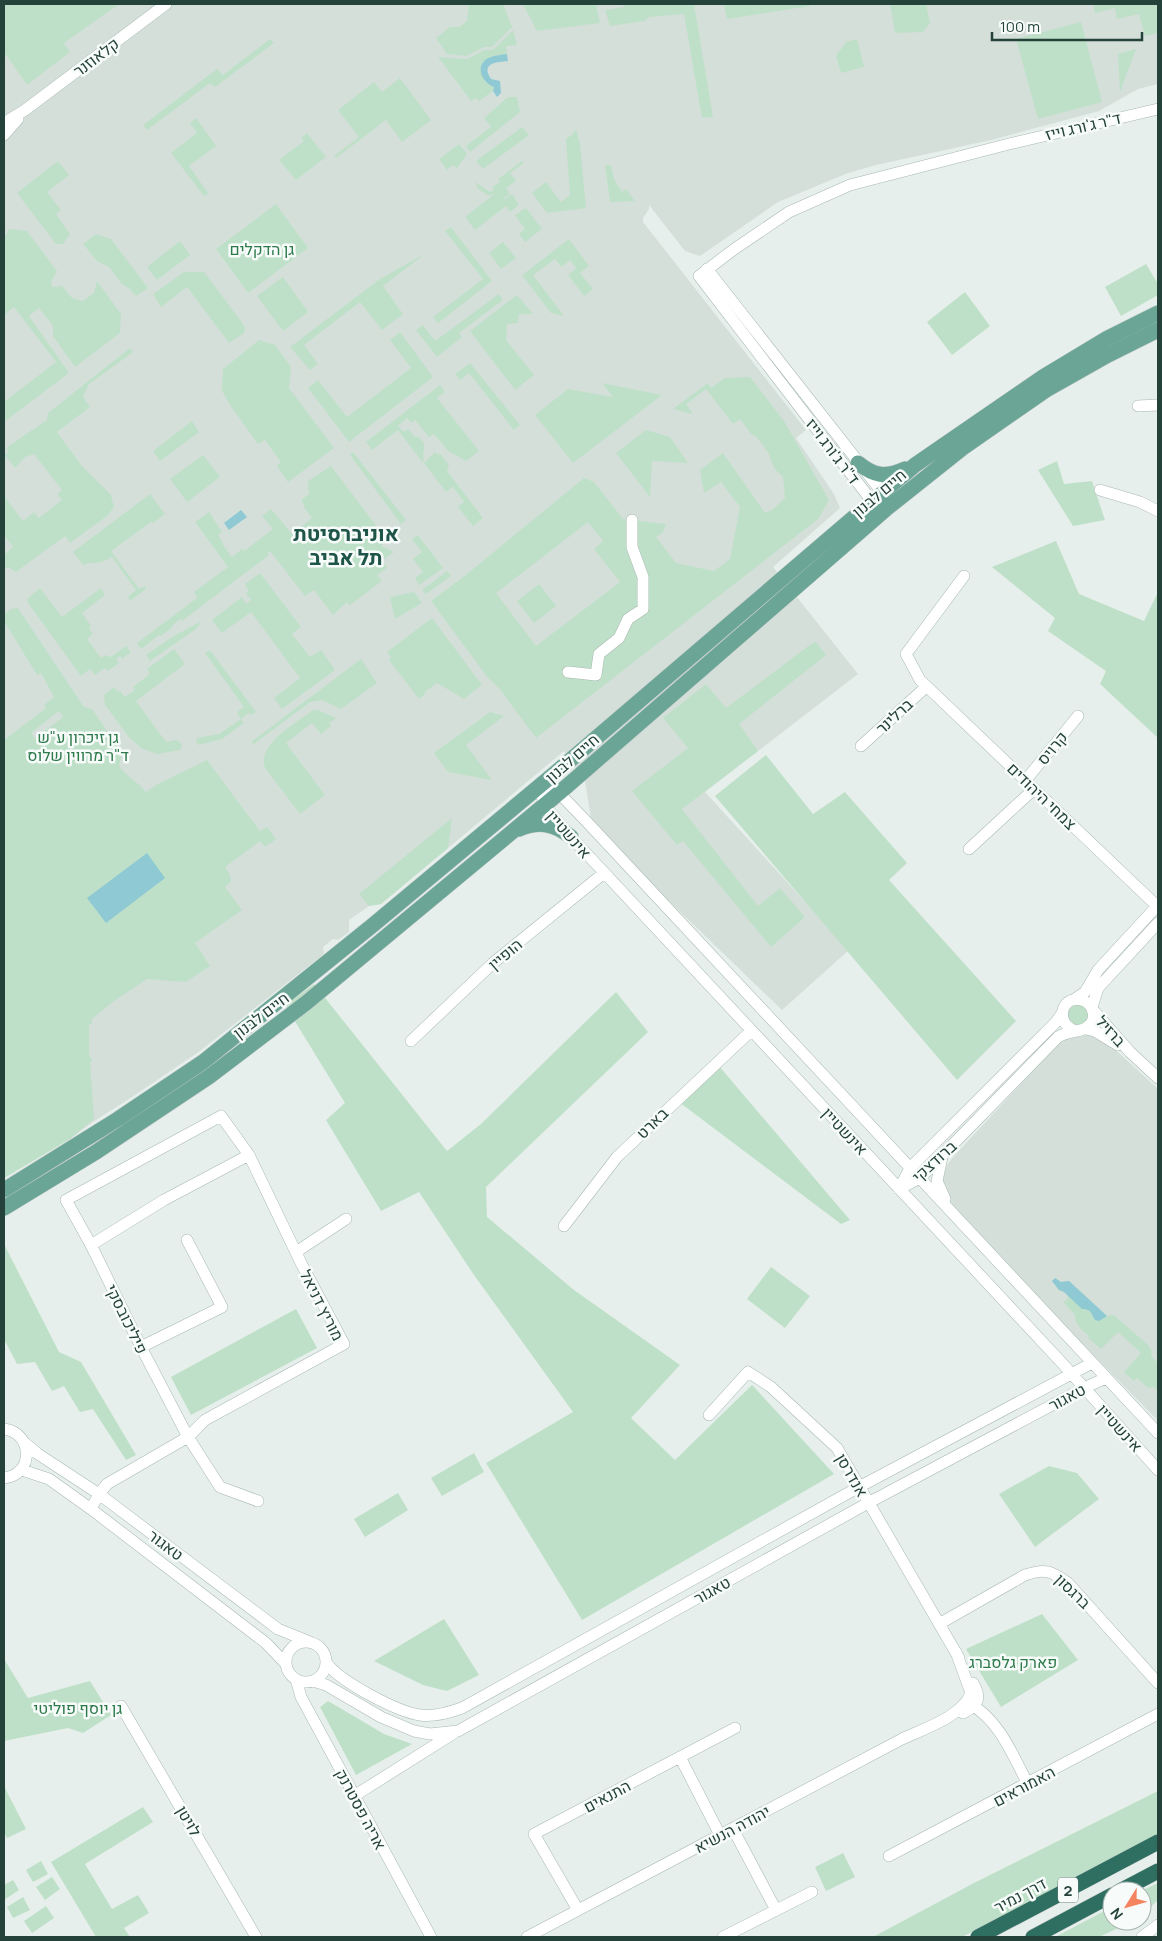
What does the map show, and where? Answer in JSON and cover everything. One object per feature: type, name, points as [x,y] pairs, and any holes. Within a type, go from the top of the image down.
[{"type":"highway","name":"דרך נמיר","points":[[978,1937],[1158,1842]]},
{"type":"highway","points":[[1139,1881],[1158,1871]]},
{"type":"highway","name":"2","points":[[1032,1937],[1102,1900]]},
{"type":"main road","name":"חיים לבנון","points":[[4,1190],[118,1119],[203,1062],[373,925],[540,785],[915,464],[1043,377],[1106,339],[1158,313]]},
{"type":"main road","name":"חיים לבנון","points":[[4,1208],[96,1152],[210,1076],[306,1003],[513,832],[886,509],[964,447],[1046,390],[1108,355],[1158,330]]},
{"type":"main road","points":[[858,462],[870,472],[883,475],[901,471],[915,464]]},
{"type":"main road","points":[[513,832],[529,825],[543,824],[559,828],[571,837]]},
{"type":"street","name":"קלאוזנר","points":[[4,123],[25,110],[166,4]]},
{"type":"street","name":"ד\"ר ג'ורג וייז","points":[[703,273],[733,250],[796,208],[850,185],[1158,108]]},
{"type":"street","name":"קלאוזנר","points":[[4,135],[25,110]]},
{"type":"street","points":[[729,298],[722,284],[721,271],[725,260],[733,250]]},
{"type":"street","name":"ד\"ר ג'ורג וייז","points":[[703,273],[729,298],[858,462],[876,496]]},
{"type":"street","name":"ד\"ר ג'ורג וייז","points":[[703,273],[886,509]]},
{"type":"street","points":[[1138,406],[1158,405]]},
{"type":"street","points":[[1100,490],[1140,502],[1158,510]]},
{"type":"street","points":[[568,672],[596,675],[599,654],[619,638],[628,620],[643,609],[643,578],[632,547],[632,520]]},
{"type":"street","name":"צמחי היהודים","points":[[964,576],[906,654],[920,680],[1158,906]]},
{"type":"street","name":"ברלינר","points":[[861,746],[926,687]]},
{"type":"street","name":"קרויס","points":[[1025,781],[1078,716]]},
{"type":"street","name":"אינשטיין","points":[[540,785],[559,793],[653,891],[1158,1433]]},
{"type":"street","name":"אינשטיין","points":[[540,785],[544,805],[571,837],[1158,1470]]},
{"type":"street","points":[[969,849],[1034,789]]},
{"type":"street","name":"הופיין","points":[[411,1041],[493,962],[604,873]]},
{"type":"street","points":[[1158,906],[1098,970],[1085,992],[1066,1004],[1062,1013],[1067,1027],[1081,1030],[1093,1021],[1092,1009],[1098,988],[1158,923]]},
{"type":"street","points":[[1075,999],[1085,1001],[1092,1009]]},
{"type":"street","name":"ברזיל","points":[[1092,1009],[1130,1052],[1158,1078]]},
{"type":"street","name":"ברודצקי","points":[[899,1189],[910,1168],[1056,1022],[1062,1013]]},
{"type":"street","name":"ברודצקי","points":[[899,1189],[920,1178],[1050,1043],[1064,1033],[1081,1030]]},
{"type":"street","name":"ברזיל","points":[[1081,1030],[1095,1031],[1130,1052]]},
{"type":"street","name":"בארט","points":[[564,1226],[616,1157],[751,1031]]},
{"type":"street","name":"מוריץ דניאל","points":[[66,1200],[221,1116],[249,1154],[296,1252],[344,1344],[205,1420],[188,1437],[114,1478],[99,1494],[92,1508]]},
{"type":"street","points":[[91,1245],[164,1200],[249,1154]]},
{"type":"street","points":[[942,1156],[938,1174],[938,1187],[953,1213]]},
{"type":"street","name":"פיליכובסקי","points":[[66,1200],[91,1245],[188,1437],[220,1487],[258,1500]]},
{"type":"street","points":[[296,1252],[346,1219]]},
{"type":"street","points":[[141,1347],[222,1307],[187,1240]]},
{"type":"street","name":"טאגור","points":[[326,1662],[340,1675],[385,1703],[402,1710],[420,1715],[436,1715],[462,1708],[859,1487],[1092,1363]]},
{"type":"street","name":"אנדרסן","points":[[709,1415],[748,1372],[771,1387],[837,1448],[978,1691],[978,1699],[971,1704]]},
{"type":"street","name":"טאגור","points":[[313,1681],[326,1685],[381,1717],[414,1731],[430,1734],[458,1731],[868,1503],[1106,1378]]},
{"type":"street","name":"טאגור","points":[[5,1428],[15,1432],[38,1454],[99,1494],[278,1629],[310,1642]]},
{"type":"street","points":[[4,1478],[16,1475],[22,1470],[27,1457],[25,1443]]},
{"type":"street","name":"טאגור","points":[[22,1470],[49,1480],[92,1508],[266,1643],[286,1664]]},
{"type":"street","name":"ברגסון","points":[[939,1624],[1019,1578],[1038,1570],[1052,1571],[1068,1583],[1158,1682]]},
{"type":"street","points":[[310,1642],[320,1647],[326,1657],[326,1662],[322,1674],[313,1681],[307,1682],[296,1679],[288,1670],[286,1664],[288,1652],[292,1647],[297,1643],[310,1642]]},
{"type":"street","name":"אריה פסטרנק","points":[[296,1679],[301,1697],[431,1937]]},
{"type":"street","points":[[971,1704],[996,1725],[1028,1784]]},
{"type":"street","name":"יהודה הנשיא","points":[[527,1937],[902,1740],[938,1722],[958,1716],[971,1704]]},
{"type":"street","name":"לויטן","points":[[121,1706],[256,1937]]},
{"type":"street","name":"האמוראים","points":[[889,1856],[1158,1714]]},
{"type":"street","name":"התנאים","points":[[578,1910],[534,1834],[735,1728]]},
{"type":"street","points":[[354,1796],[458,1731]]},
{"type":"street","points":[[680,1757],[720,1836]]},
{"type":"street","points":[[733,1828],[776,1910]]},
{"type":"street","points":[[723,1937],[812,1892]]},
{"type":"street","points":[[1142,1937],[1158,1925]]},
{"type":"shaded area","name":"אוניברסיטת תל אביב","points":[[4,4],[1158,4],[1158,84],[1138,89],[1099,111],[991,140],[848,173],[778,202],[700,256],[685,251],[649,205],[649,209],[643,218],[643,222],[806,430],[796,438],[834,494],[840,508],[773,567],[858,674],[705,792],[849,950],[782,1010],[642,875],[591,818],[585,781],[564,751],[381,904],[369,906],[349,920],[349,932],[338,940],[333,939],[323,947],[324,954],[200,1051],[70,1139],[4,1178]]},
{"type":"shaded area","points":[[1081,1034],[1095,1035],[1119,1053],[1158,1089],[1158,1421],[1008,1267],[956,1210],[944,1190],[943,1179],[947,1165],[954,1156],[1057,1045],[1059,1040]]},
{"type":"green space","points":[[4,4],[119,4],[64,43],[70,52],[27,85],[4,52]]},
{"type":"green space","points":[[459,4],[503,4],[512,27],[492,47],[484,47],[466,56],[447,54],[436,38],[450,27],[459,27],[467,21],[469,5]]},
{"type":"green space","points":[[523,4],[596,4],[600,23],[537,31]]},
{"type":"green space","points":[[624,4],[694,4],[713,117],[702,118],[684,14],[649,17],[645,21],[610,26],[605,10],[624,7]]},
{"type":"green space","points":[[724,4],[809,4],[810,6],[727,19]]},
{"type":"green space","points":[[890,4],[926,4],[930,23],[923,32],[895,33]]},
{"type":"green space","points":[[1093,4],[1158,4],[1158,33],[1145,36],[1139,14],[1117,19],[1115,8],[1095,13]]},
{"type":"green space","points":[[1081,22],[1102,102],[1038,119],[1016,39]]},
{"type":"green space","points":[[513,30],[517,45],[506,46],[507,54],[493,56],[486,60],[484,81],[494,87],[493,91],[479,101],[476,98],[471,101],[438,57],[467,59],[484,50],[493,50]]},
{"type":"green space","points":[[270,39],[274,43],[215,87],[210,83],[147,130],[143,125],[217,69],[223,75]]},
{"type":"green space","points":[[857,39],[864,67],[841,73],[836,56],[846,42]]},
{"type":"green space","points":[[1136,49],[1120,92],[1118,54]]},
{"type":"green space","points":[[400,78],[431,120],[402,142],[386,120],[336,158],[334,156],[359,137],[338,110],[374,82],[382,92]]},
{"type":"green space","points":[[508,97],[517,97],[520,112],[470,152],[466,146],[491,127],[484,118]]},
{"type":"green space","points":[[196,118],[216,146],[189,166],[208,193],[204,196],[171,153],[197,133],[190,123]]},
{"type":"green space","points":[[522,127],[529,135],[483,169],[476,161]]},
{"type":"green space","points":[[576,129],[580,144],[586,208],[547,213],[532,193],[546,182],[561,202],[570,195],[566,139]]},
{"type":"green space","points":[[307,133],[326,157],[296,180],[279,160],[304,141],[301,138]]},
{"type":"green space","points":[[459,144],[467,154],[457,168],[453,165],[447,170],[439,159]]},
{"type":"green space","points":[[58,161],[69,175],[47,192],[61,210],[56,214],[70,234],[63,244],[56,244],[17,193]]},
{"type":"green space","points":[[522,161],[524,163],[510,173],[516,181],[506,188],[510,194],[504,198],[512,194],[519,205],[510,212],[506,206],[475,230],[465,217],[497,192],[490,196],[478,189],[475,182],[490,192],[494,189],[492,187],[500,182],[498,179]]},
{"type":"green space","points":[[605,165],[611,165],[614,179],[622,192],[626,189],[635,201],[610,202]]},
{"type":"green space","name":"גן הדקלים","points":[[276,204],[308,248],[248,293],[216,249]]},
{"type":"green space","points":[[526,208],[542,229],[525,242],[519,234],[525,229],[515,215]]},
{"type":"green space","points":[[451,227],[492,281],[438,323],[433,317],[483,279],[445,231]]},
{"type":"green space","points":[[8,229],[27,231],[57,271],[51,282],[52,287],[62,286],[72,298],[83,301],[94,293],[97,281],[121,314],[120,333],[75,367],[53,336],[53,326],[39,308],[29,316],[69,373],[4,422],[4,402],[56,362],[14,307],[4,315],[4,236],[7,234]]},
{"type":"green space","points":[[96,234],[111,239],[148,288],[136,296],[121,283],[109,267],[97,261],[83,244]]},
{"type":"green space","points":[[569,239],[589,266],[580,273],[593,289],[584,296],[568,275],[576,268],[570,260],[562,267],[555,259],[533,275],[564,316],[551,313],[522,275]]},
{"type":"green space","points":[[180,241],[190,255],[157,280],[147,267]]},
{"type":"green space","points":[[503,242],[516,258],[501,269],[489,253]]},
{"type":"green space","points":[[426,253],[383,286],[403,314],[382,330],[360,302],[304,345],[318,364],[310,370],[290,347],[380,279]]},
{"type":"green space","points":[[1146,264],[1158,284],[1158,295],[1121,316],[1105,287]]},
{"type":"green space","points":[[184,272],[204,272],[241,321],[245,328],[244,333],[229,343],[187,287],[161,307],[153,294]]},
{"type":"green space","points":[[283,277],[308,312],[283,331],[257,296]]},
{"type":"green space","points":[[965,292],[990,326],[952,355],[927,322]]},
{"type":"green space","points":[[499,294],[503,300],[459,333],[462,337],[437,357],[416,330],[423,325],[435,341]]},
{"type":"green space","points":[[517,295],[533,314],[519,314],[518,323],[507,324],[506,340],[534,375],[515,390],[470,331]]},
{"type":"green space","points":[[400,332],[433,377],[349,442],[308,388],[318,380],[347,417],[411,368],[390,340]]},
{"type":"green space","points":[[259,340],[275,345],[291,367],[289,388],[334,448],[288,482],[277,466],[281,462],[265,440],[258,444],[222,391],[223,369]]},
{"type":"green space","points":[[130,348],[133,352],[89,384],[83,397],[90,407],[57,432],[82,466],[111,495],[114,507],[107,516],[70,543],[65,536],[16,572],[10,568],[4,568],[4,555],[13,547],[4,535],[4,496],[23,521],[34,512],[39,518],[62,500],[57,494],[62,490],[34,454],[25,457],[15,468],[5,455],[8,453],[7,447],[47,420],[48,413]]},
{"type":"green space","points":[[470,363],[520,425],[514,430],[469,373],[460,380],[455,374]]},
{"type":"green space","points":[[750,377],[784,421],[829,500],[818,519],[536,738],[499,688],[488,678],[431,601],[467,574],[584,478],[594,482],[623,519],[666,524],[663,532],[656,537],[676,563],[714,571],[730,559],[740,507],[721,482],[704,493],[700,470],[723,453],[765,513],[772,510],[785,498],[783,477],[774,468],[769,454],[757,437],[751,434],[740,419],[733,424],[706,389],[686,404],[693,414],[673,409],[708,383],[711,388],[725,378]],"holes":[[[588,522],[603,541],[594,549],[620,582],[536,646],[496,593]]]},
{"type":"green space","points":[[602,383],[662,395],[573,463],[535,415],[568,389],[613,397]]},
{"type":"green space","points":[[440,385],[445,392],[437,398],[479,451],[466,461],[448,451],[434,434],[429,437],[415,420],[411,423],[407,418],[398,426],[404,432],[408,429],[416,438],[418,436],[424,443],[423,463],[398,430],[372,450],[366,442]]},
{"type":"green space","points":[[192,421],[199,432],[160,461],[153,451]]},
{"type":"green space","points":[[646,430],[670,437],[688,463],[652,461],[650,497],[616,453]]},
{"type":"green space","points":[[353,452],[406,520],[401,524],[350,455]]},
{"type":"green space","points":[[435,452],[438,455],[440,454],[449,465],[447,471],[483,518],[473,526],[458,507],[464,502],[453,487],[446,492],[424,463]]},
{"type":"green space","points":[[203,455],[220,477],[187,502],[170,479]]},
{"type":"green space","points":[[1057,461],[1064,484],[1092,481],[1105,520],[1073,526],[1038,470]]},
{"type":"green space","points":[[331,466],[387,540],[381,546],[394,552],[382,561],[387,568],[377,575],[382,581],[350,605],[347,602],[333,615],[314,590],[305,596],[270,551],[269,555],[182,621],[180,619],[173,627],[141,649],[137,643],[197,598],[194,592],[228,567],[195,522],[209,512],[222,532],[218,535],[222,544],[232,557],[242,549],[244,551],[273,529],[262,516],[271,509],[292,534],[312,518],[301,500],[309,494],[308,481]]},
{"type":"green space","points":[[150,494],[165,514],[111,551],[139,589],[145,586],[146,589],[130,601],[128,597],[136,590],[112,557],[104,561],[83,565],[73,552]]},
{"type":"green space","points":[[418,535],[443,568],[419,585],[415,578],[423,572],[413,559],[422,552],[412,539]]},
{"type":"green space","points":[[1056,541],[1079,594],[1144,621],[1158,592],[1158,738],[1100,684],[1106,671],[1048,631],[1055,618],[992,567]]},
{"type":"green space","points":[[447,571],[451,576],[426,594],[422,590]]},
{"type":"green space","points":[[260,573],[301,627],[292,634],[310,657],[321,650],[335,670],[282,709],[274,698],[300,678],[251,612],[222,633],[212,620],[242,597],[246,604],[251,600],[246,593],[249,591],[245,584]]},
{"type":"green space","points":[[539,584],[556,606],[534,623],[517,601]]},
{"type":"green space","points":[[40,588],[62,617],[101,588],[105,595],[82,613],[91,626],[89,628],[93,634],[87,639],[101,658],[105,655],[111,657],[126,646],[131,652],[122,659],[120,656],[116,659],[119,663],[108,671],[105,668],[95,675],[90,669],[81,676],[28,603],[27,599]]},
{"type":"green space","points":[[414,592],[422,603],[395,619],[390,597]]},
{"type":"green space","name":"גן זיכרון ע\"ש ד\"ר מרווין שלוס","points":[[18,608],[84,707],[92,709],[122,753],[119,766],[146,792],[156,785],[207,760],[260,831],[267,827],[276,839],[265,847],[260,841],[225,867],[230,875],[231,882],[225,887],[242,910],[195,943],[210,966],[186,982],[147,979],[114,1001],[92,1019],[92,1024],[89,1024],[89,1055],[92,1060],[90,1062],[94,1119],[70,1139],[4,1178],[4,740],[46,708],[44,705],[54,697],[41,673],[37,675],[4,621],[4,615],[11,609]],"holes":[[[59,711],[63,717],[35,739],[31,733]]]},
{"type":"green space","points":[[432,618],[482,685],[464,699],[437,683],[419,699],[389,660],[391,658],[387,652]]},
{"type":"green space","points":[[202,621],[196,629],[150,661],[146,655],[172,637]]},
{"type":"green space","points":[[815,641],[826,655],[739,724],[758,751],[682,809],[758,906],[780,888],[805,917],[771,947],[683,841],[677,845],[632,791],[688,748],[663,718],[706,684],[726,708]]},
{"type":"green space","points":[[174,649],[185,664],[136,701],[166,742],[177,740],[182,745],[180,750],[157,754],[141,748],[128,736],[105,705],[104,695],[114,687],[125,697],[135,690],[133,687],[150,674],[147,669]]},
{"type":"green space","points":[[210,650],[256,712],[251,715],[249,713],[241,719],[237,712],[244,707],[205,653]]},
{"type":"green space","points":[[361,659],[377,683],[341,709],[322,700],[310,702],[254,744],[251,742]]},
{"type":"green space","points":[[313,710],[318,710],[336,718],[329,723],[331,726],[321,734],[312,723],[286,743],[325,795],[300,814],[265,768],[264,759],[272,742],[280,734]]},
{"type":"green space","points":[[490,712],[504,716],[466,745],[492,780],[448,772],[434,753]]},
{"type":"green space","points":[[241,719],[244,723],[222,739],[199,745],[196,742],[197,738],[219,734]]},
{"type":"green space","points":[[766,755],[813,814],[845,792],[907,863],[889,880],[1016,1021],[957,1080],[715,796]]},
{"type":"green space","points":[[452,818],[448,848],[381,904],[369,906],[359,894]]},
{"type":"green space","points":[[314,984],[447,1151],[481,1124],[616,992],[648,1032],[486,1187],[487,1217],[574,1290],[680,1365],[631,1418],[675,1460],[752,1385],[834,1474],[582,1620],[486,1463],[573,1412],[474,1275],[419,1192],[381,1211],[326,1120],[345,1103],[285,1005]]},
{"type":"green space","points":[[1078,1005],[1085,1008],[1088,1015],[1085,1022],[1078,1025],[1071,1022],[1068,1015],[1071,1008]]},
{"type":"green space","points":[[719,1066],[850,1220],[841,1224],[679,1102]]},
{"type":"green space","points":[[4,1244],[59,1352],[81,1362],[136,1455],[126,1460],[93,1409],[80,1412],[64,1386],[52,1391],[35,1362],[17,1364],[4,1339]]},
{"type":"green space","points":[[771,1267],[810,1296],[785,1328],[747,1299]]},
{"type":"green space","points":[[1055,1278],[1061,1282],[1069,1281],[1107,1316],[1114,1315],[1148,1345],[1152,1351],[1151,1356],[1158,1363],[1158,1391],[1154,1387],[1148,1388],[1137,1378],[1134,1381],[1124,1372],[1141,1353],[1118,1332],[1101,1349],[1088,1338],[1089,1336],[1077,1324],[1075,1315],[1063,1302],[1067,1300],[1068,1296],[1059,1290],[1052,1281]]},
{"type":"green space","points":[[296,1309],[317,1348],[191,1415],[171,1377]]},
{"type":"green space","points":[[474,1453],[484,1472],[442,1496],[431,1478]]},
{"type":"green space","points":[[1049,1466],[1077,1473],[1099,1499],[1035,1547],[999,1494]]},
{"type":"green space","points":[[398,1493],[408,1510],[365,1537],[354,1519]]},
{"type":"green space","name":"פארק גלסברג","points":[[1042,1614],[1078,1660],[1001,1707],[966,1649]]},
{"type":"green space","points":[[444,1619],[479,1675],[447,1691],[423,1685],[374,1661]]},
{"type":"green space","name":"גן יוסף פוליטי","points":[[4,1659],[28,1698],[90,1681],[111,1715],[83,1733],[68,1728],[4,1741]]},
{"type":"green space","points":[[328,1701],[384,1734],[412,1744],[356,1775],[320,1707]]},
{"type":"green space","points":[[5,1788],[26,1829],[7,1838],[4,1832]]},
{"type":"green space","points":[[1158,1791],[1158,1834],[962,1937],[873,1937],[974,1883]]},
{"type":"green space","points":[[143,1807],[153,1822],[85,1864],[112,1909],[138,1895],[149,1913],[124,1928],[130,1937],[96,1937],[51,1862]]},
{"type":"green space","points":[[843,1853],[855,1877],[826,1891],[815,1867]]},
{"type":"green space","points":[[41,1861],[48,1874],[33,1882],[26,1870]]},
{"type":"green space","points":[[52,1877],[60,1889],[45,1900],[36,1887]]},
{"type":"green space","points":[[13,1880],[19,1890],[4,1900],[4,1885]]},
{"type":"green space","points":[[1158,1883],[1158,1900],[1152,1906],[1152,1886]]},
{"type":"green space","points":[[23,1897],[30,1910],[13,1918],[7,1907]]},
{"type":"green space","points":[[46,1906],[54,1918],[32,1933],[24,1921]]},
{"type":"green space","points":[[1102,1912],[1102,1931],[1112,1931],[1099,1937],[1055,1937]]},
{"type":"water","points":[[507,54],[508,61],[491,64],[487,70],[491,79],[500,81],[501,93],[497,97],[493,91],[494,87],[489,85],[482,77],[481,68],[482,64],[491,57]]},
{"type":"water","points":[[241,510],[247,517],[229,530],[224,523]]},
{"type":"water","points":[[147,853],[165,878],[106,923],[87,898]]},
{"type":"water","points":[[1055,1278],[1061,1282],[1069,1281],[1107,1316],[1099,1321],[1095,1320],[1090,1311],[1082,1309],[1064,1292],[1059,1290],[1052,1281]]},
{"type":"district","name":"אוניברסיטת תל אביב","points":[[346,545]]}]
